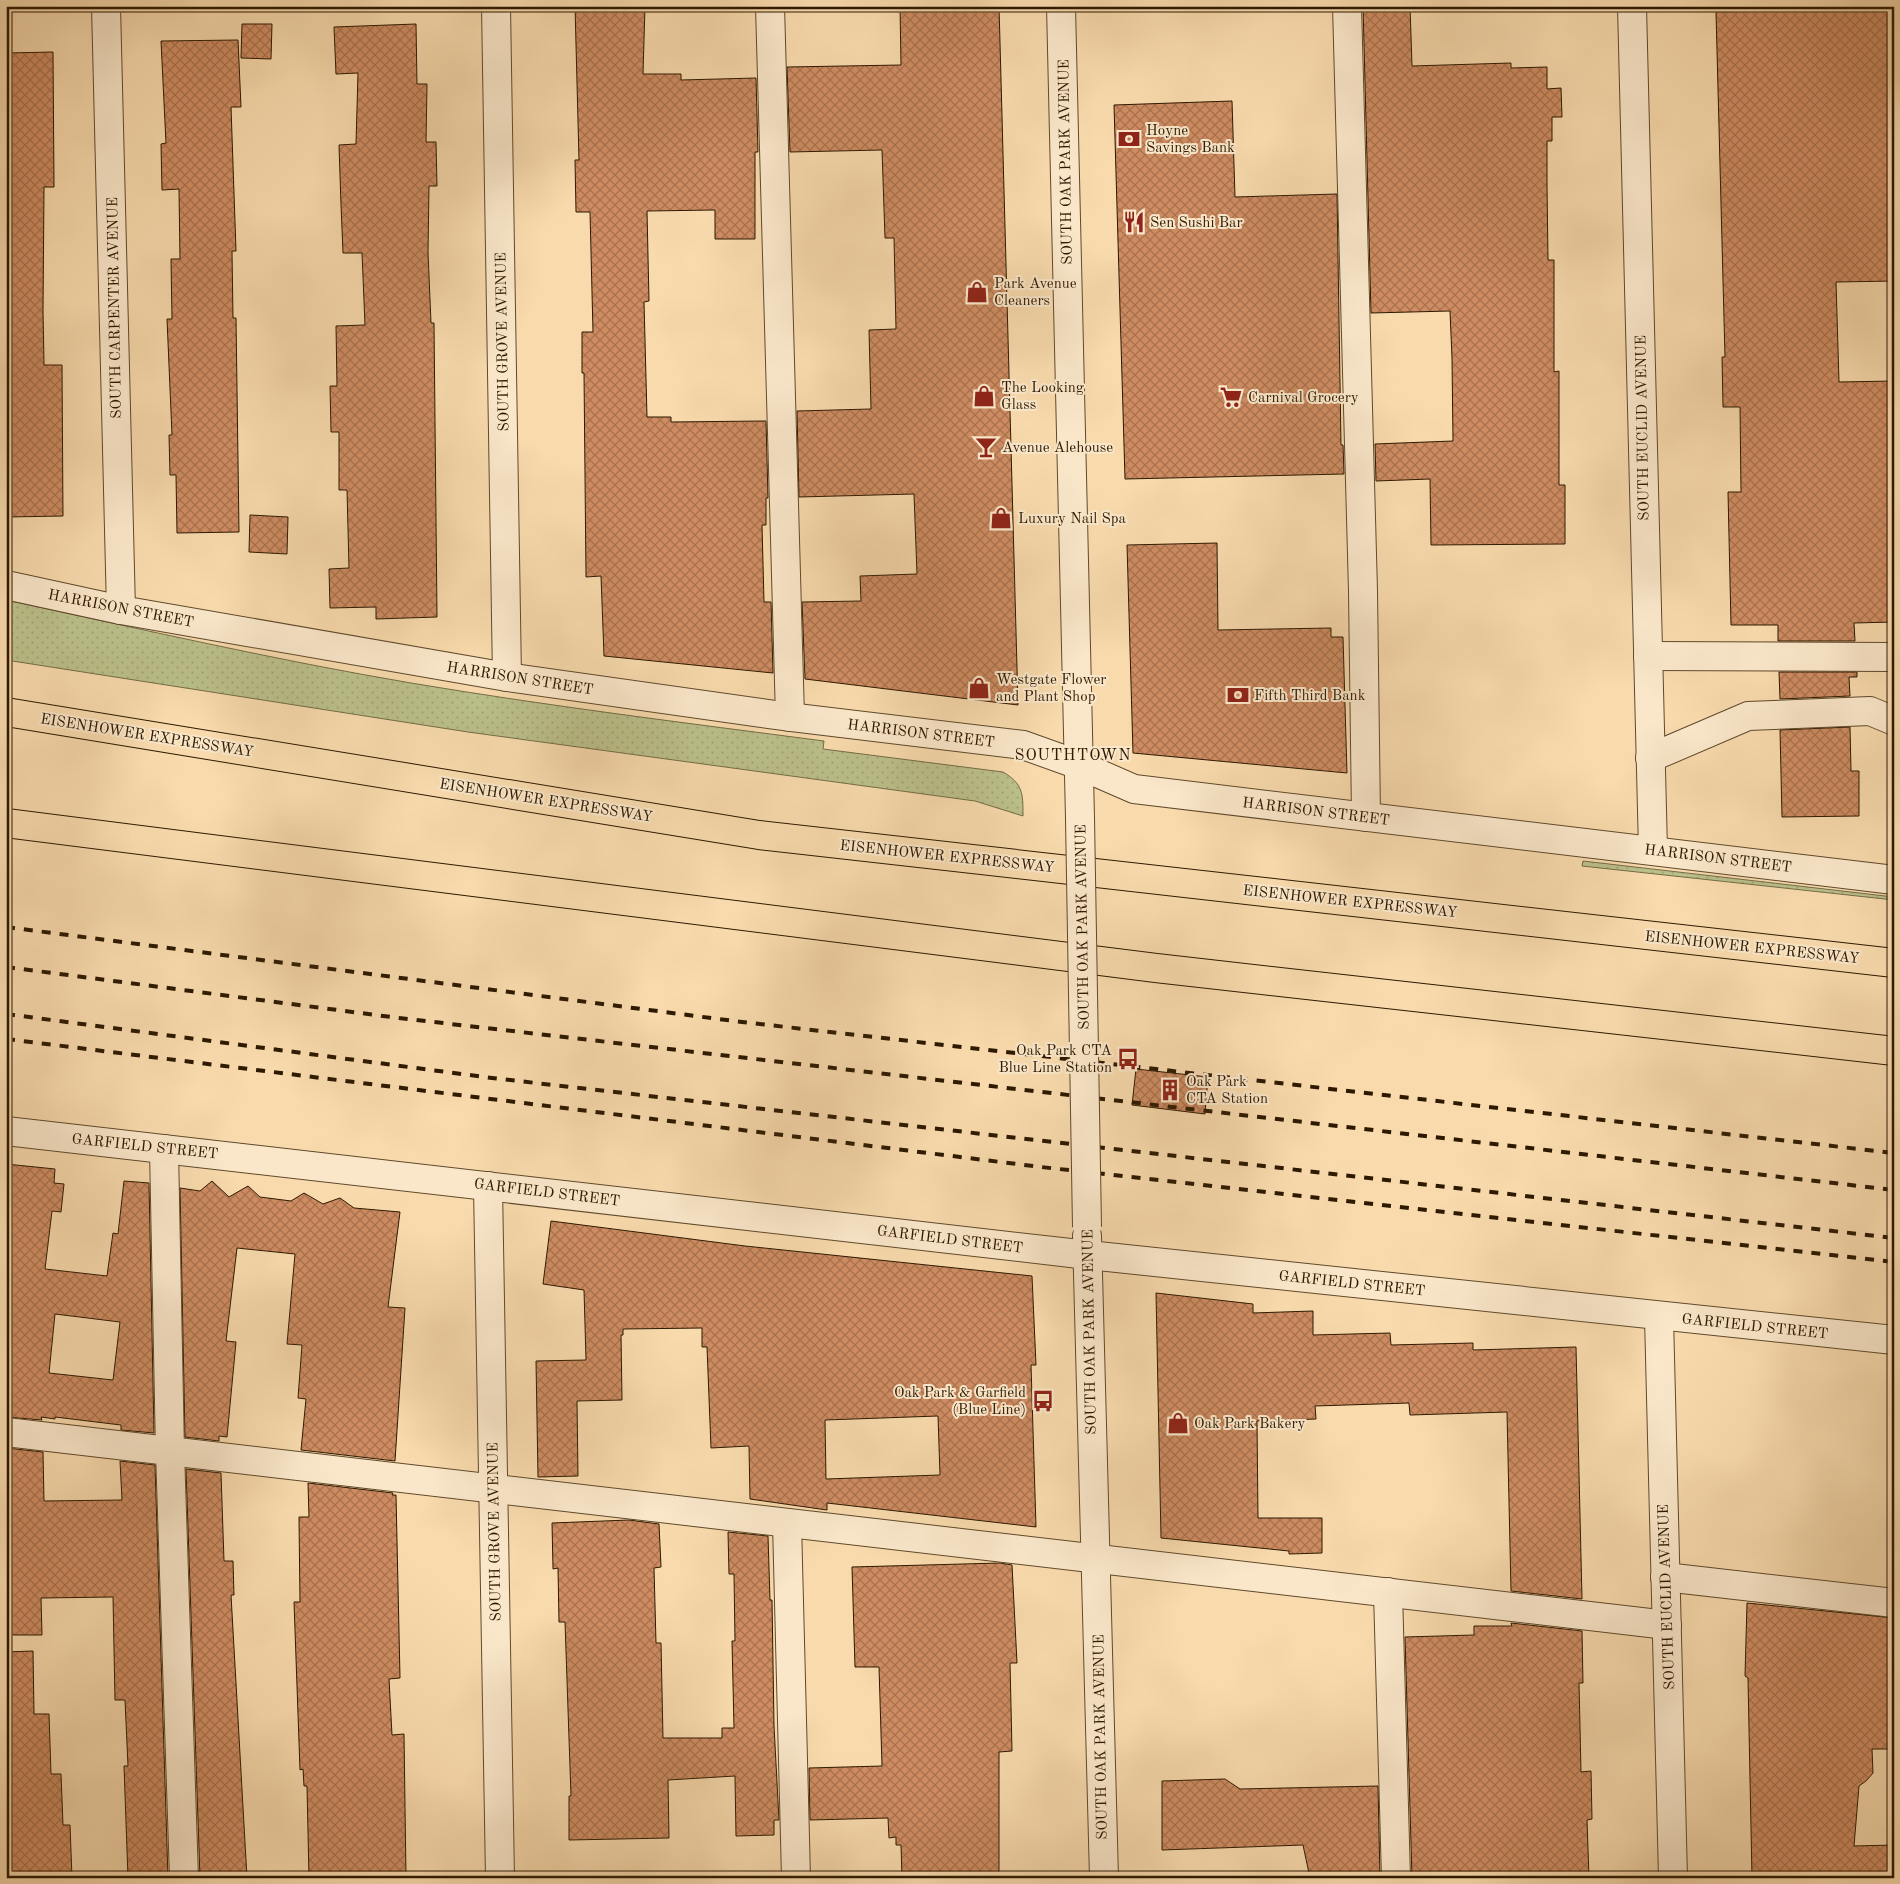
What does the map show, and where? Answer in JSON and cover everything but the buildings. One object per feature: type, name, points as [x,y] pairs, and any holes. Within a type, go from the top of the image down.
[{"type":"highway","name":"EISENHOWER EXPRESSWAY","points":[[6,712],[759,834],[1894,963]]},
{"type":"highway","points":[[6,823],[1156,968],[1894,1051]]},
{"type":"street","name":"SOUTH CARPENTER AVENUE","points":[[106,6],[121,610]]},
{"type":"street","name":"SOUTH GROVE AVENUE","points":[[496,6],[507,677]]},
{"type":"street","points":[[770,6],[790,717]]},
{"type":"street","name":"SOUTH OAK PARK AVENUE","points":[[1061,6],[1079,765],[1087,1227],[1104,1878]]},
{"type":"street","points":[[1348,6],[1363,591],[1366,817]]},
{"type":"street","name":"SOUTH EUCLID AVENUE","points":[[1632,6],[1653,850]]},
{"type":"street","name":"HARRISON STREET","points":[[6,585],[121,610],[507,677],[790,717],[1023,745],[1079,765],[1134,790],[1894,880]]},
{"type":"street","points":[[1648,656],[1894,657]]},
{"type":"street","points":[[1650,758],[1748,716],[1870,711],[1894,721]]},
{"type":"street","name":"GARFIELD STREET","points":[[6,1131],[1088,1255],[1659,1317],[1894,1340]]},
{"type":"street","points":[[164,1149],[170,1452],[184,1878]]},
{"type":"street","name":"SOUTH GROVE AVENUE","points":[[488,1186],[500,1878]]},
{"type":"street","name":"SOUTH EUCLID AVENUE","points":[[1659,1317],[1673,1878]]},
{"type":"street","points":[[6,1432],[1667,1625]]},
{"type":"street","points":[[787,1523],[796,1878]]},
{"type":"street","points":[[1665,1577],[1894,1603]]},
{"type":"street","points":[[1388,1592],[1396,1878]]},
{"type":"green space","points":[[6,600],[259,654],[411,683],[565,707],[824,741],[823,749],[1003,772],[1010,776],[1018,785],[1023,801],[1023,816],[975,801],[468,732],[6,660]]},
{"type":"green space","points":[[1583,861],[1894,897],[1894,900],[1582,866]]},
{"type":"railway","points":[[6,927],[742,1022],[1894,1153]]},
{"type":"railway","points":[[6,967],[399,1018],[1894,1190]]},
{"type":"railway","points":[[6,1014],[492,1078],[1894,1238]]},
{"type":"railway","points":[[6,1039],[1041,1167],[1894,1262]]},
{"type":"place","name":"Hoyne Savings Bank","points":[[1129,139]]},
{"type":"place","name":"Sen Sushi Bar","points":[[1134,222]]},
{"type":"place","name":"Park Avenue Cleaners","points":[[977,292]]},
{"type":"place","name":"The Looking Glass","points":[[984,396]]},
{"type":"place","name":"Carnival Grocery","points":[[1231,397]]},
{"type":"place","name":"Avenue Alehouse","points":[[986,447]]},
{"type":"place","name":"Luxury Nail Spa","points":[[1001,518]]},
{"type":"place","name":"Westgate Flower and Plant Shop","points":[[979,688]]},
{"type":"place","name":"Fifth Third Bank","points":[[1238,695]]},
{"type":"place","name":"Oak Park CTA Blue Line Station","points":[[1128,1059]]},
{"type":"place","name":"Oak Park CTA Station","points":[[1170,1090]]},
{"type":"place","name":"Oak Park & Garfield (Blue Line)","points":[[1043,1401]]},
{"type":"place","name":"Oak Park Bakery","points":[[1178,1423]]},
{"type":"district","name":"SOUTHTOWN","points":[[1073,754]]}]
